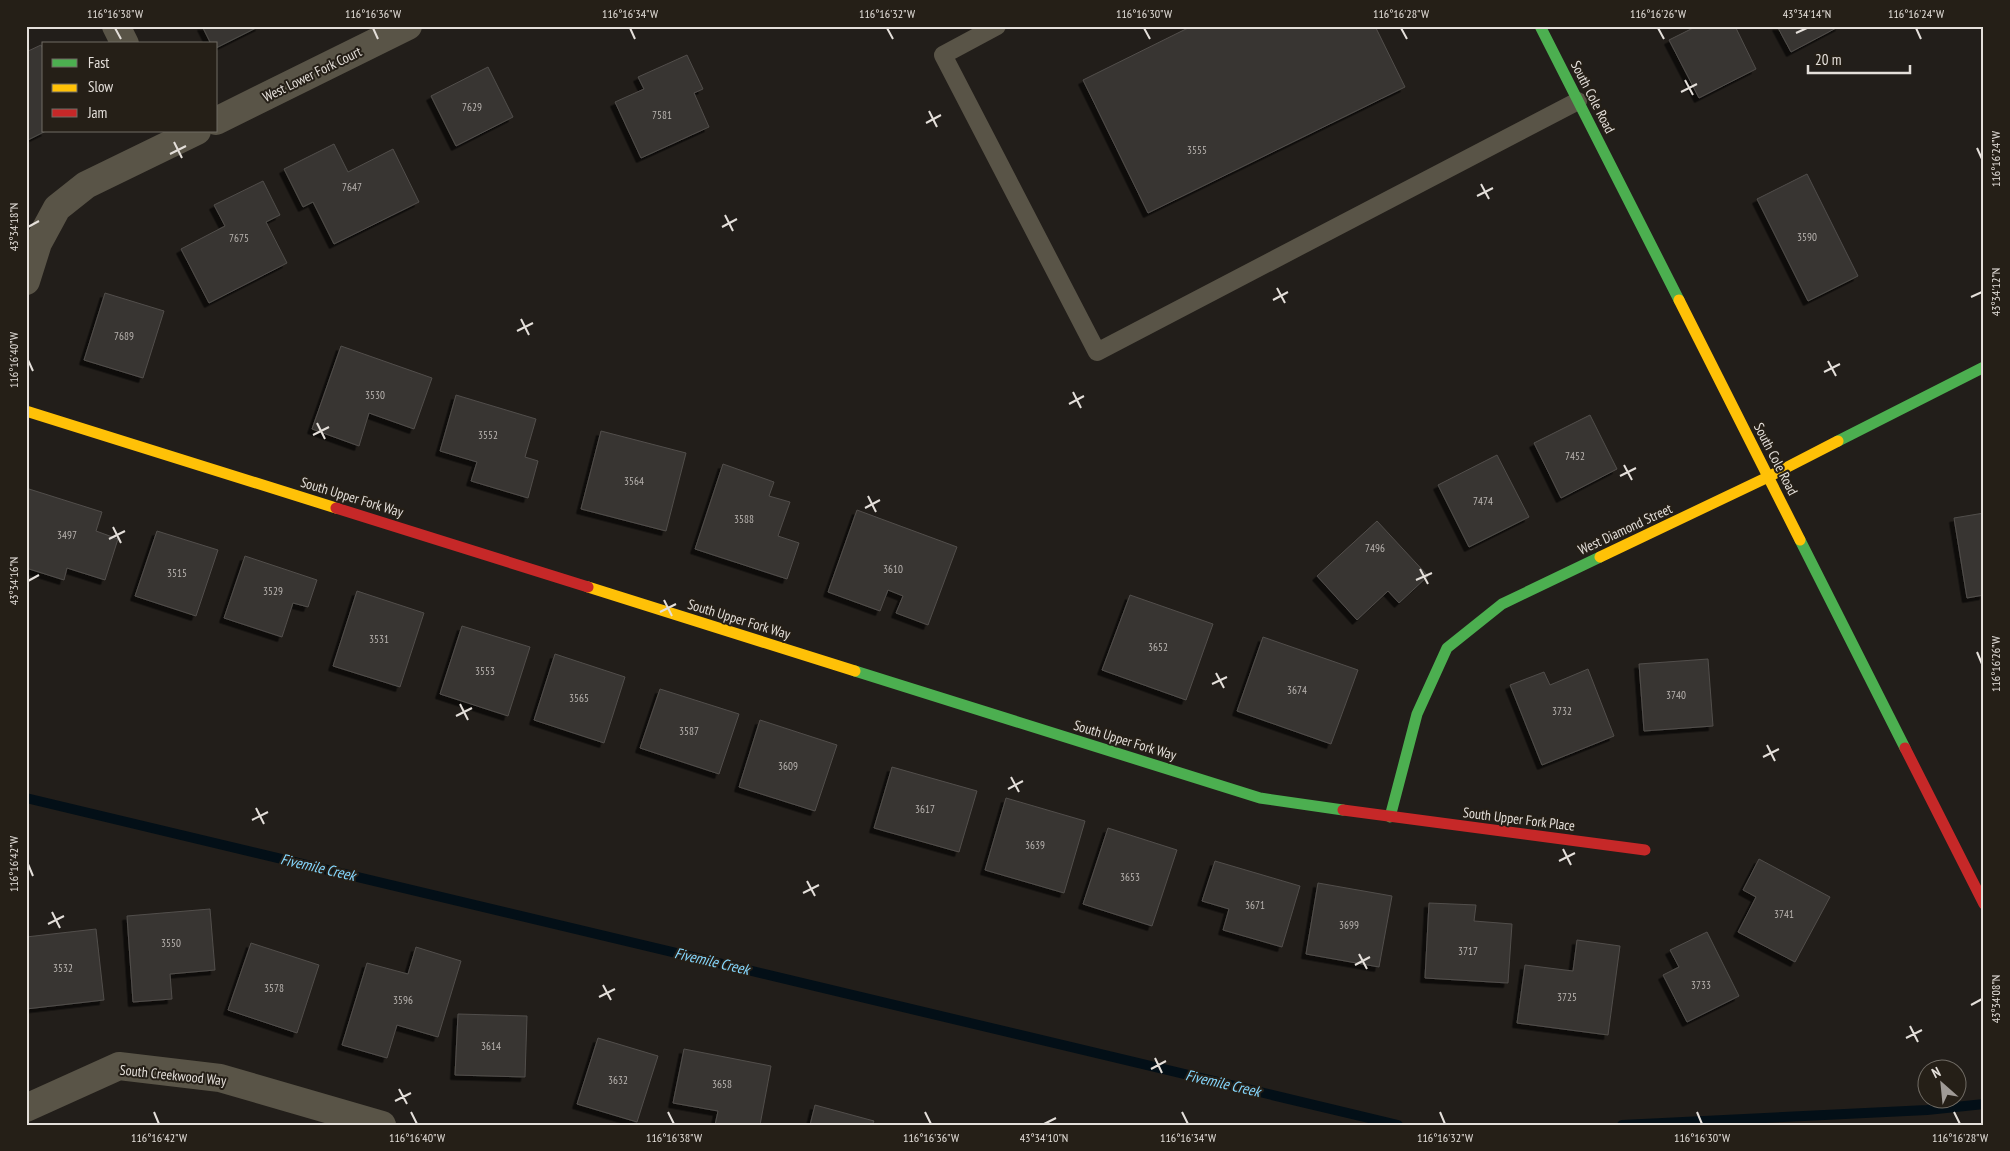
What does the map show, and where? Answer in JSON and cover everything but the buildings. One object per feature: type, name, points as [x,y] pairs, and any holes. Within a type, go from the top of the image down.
[{"type":"street","points":[[116,26],[124,42]]},
{"type":"street","name":"West Lower Fork Court","points":[[218,120],[408,26]]},
{"type":"street","name":"South Cole Road","points":[[1540,26],[1984,904]]},
{"type":"street","points":[[26,281],[38,242],[57,208],[86,185],[170,137],[192,132]]},
{"type":"street","name":"West Diamond Street","points":[[1390,817],[1417,714],[1448,648],[1502,604],[1768,477],[1984,367]]},
{"type":"street","name":"South Upper Fork Way","points":[[26,411],[1260,798],[1390,817]]},
{"type":"street","name":"South Upper Fork Place","points":[[1390,817],[1645,850]]},
{"type":"street","name":"South Creekwood Way","points":[[26,1108],[119,1066],[220,1078],[382,1125]]},
{"type":"lane","points":[[997,26],[943,55],[1097,352],[1578,101]]},
{"type":"waterway","name":"Fivemile Creek","points":[[26,798],[1398,1125]]},
{"type":"waterway","name":"Fivemile Creek","points":[[1622,1125],[1927,1110],[1984,1104]]},
{"type":"traffic: fast","points":[[1540,26],[1679,300]]},
{"type":"traffic: fast","points":[[1838,441],[1984,367]]},
{"type":"traffic: fast","points":[[1800,540],[1905,748]]},
{"type":"traffic: fast","points":[[1390,817],[1417,714],[1447,648],[1502,604],[1600,557]]},
{"type":"traffic: fast","points":[[855,671],[1260,798],[1343,810]]},
{"type":"traffic: slow","points":[[1679,300],[1800,540]]},
{"type":"traffic: slow","points":[[26,411],[336,508]]},
{"type":"traffic: slow","points":[[1600,557],[1768,477],[1838,441]]},
{"type":"traffic: slow","points":[[588,587],[855,671]]},
{"type":"traffic: jam","points":[[336,508],[588,587]]},
{"type":"traffic: jam","points":[[1905,748],[1984,904]]},
{"type":"traffic: jam","points":[[1343,810],[1645,850]]}]
